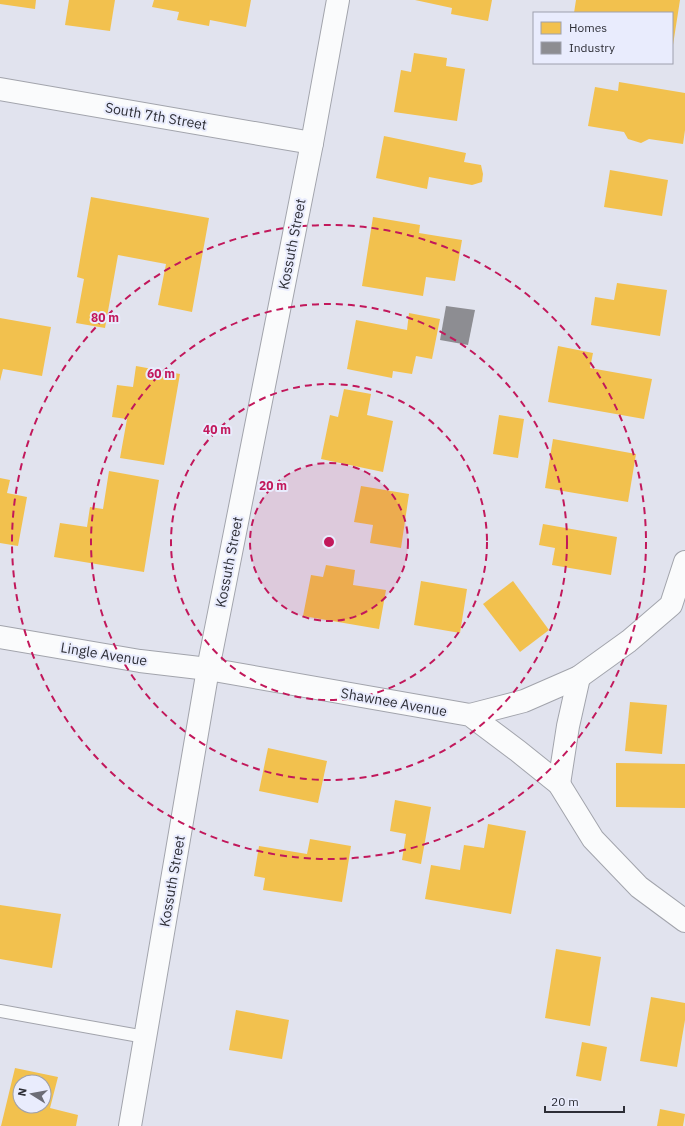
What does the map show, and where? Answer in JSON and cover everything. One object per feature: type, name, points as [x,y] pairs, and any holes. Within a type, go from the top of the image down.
[{"type":"street","name":"Kossuth Street","points":[[130,1126],[208,669],[312,144],[338,0]]},
{"type":"street","name":"South 7th Street","points":[[0,89],[312,144]]},
{"type":"street","points":[[470,715],[524,701],[579,677],[678,603],[685,562]]},
{"type":"street","name":"Lingle Avenue","points":[[0,637],[140,661],[208,669]]},
{"type":"street","name":"Shawnee Avenue","points":[[208,669],[470,715],[559,784],[593,839],[639,887],[685,921]]},
{"type":"street","points":[[559,784],[568,726],[579,677]]},
{"type":"lane","points":[[0,1011],[145,1037]]},
{"type":"building: Homes","points":[[0,0],[36,0],[35,9],[0,4]]},
{"type":"building: Homes","points":[[69,0],[115,0],[110,31],[65,25]]},
{"type":"building: Homes","points":[[154,0],[251,0],[246,27],[210,20],[209,26],[177,20],[179,12],[152,7]]},
{"type":"building: Homes","points":[[415,0],[492,0],[488,21],[451,14],[452,8]]},
{"type":"building: Homes","points":[[576,0],[680,0],[673,45],[673,12],[574,12]]},
{"type":"building: Homes","points":[[414,53],[447,58],[446,66],[465,69],[457,121],[394,112],[401,70],[411,72]]},
{"type":"building: Homes","points":[[619,82],[685,93],[685,130],[683,144],[649,139],[641,143],[628,139],[624,132],[588,126],[595,87],[618,91]]},
{"type":"building: Homes","points":[[384,136],[466,153],[464,162],[481,165],[483,174],[482,182],[472,185],[429,177],[427,189],[376,178]]},
{"type":"building: Homes","points":[[610,170],[668,180],[662,216],[604,207]]},
{"type":"building: Homes","points":[[91,197],[209,218],[192,312],[158,305],[166,264],[118,255],[105,328],[76,323],[84,279],[77,277]]},
{"type":"building: Homes","points":[[373,217],[420,225],[419,233],[462,240],[455,281],[426,277],[423,296],[362,286]]},
{"type":"building: Homes","points":[[617,283],[667,290],[660,336],[591,325],[595,297],[614,300]]},
{"type":"building: Homes","points":[[409,313],[440,319],[432,359],[416,356],[412,374],[393,371],[392,378],[347,369],[356,320],[407,330]]},
{"type":"building: Homes","points":[[0,318],[51,327],[42,376],[3,369],[0,381]]},
{"type":"building: Homes","points":[[558,346],[593,353],[590,368],[652,379],[644,419],[548,402]]},
{"type":"building: Homes","points":[[136,366],[180,374],[164,465],[120,458],[127,419],[112,417],[117,385],[133,387]]},
{"type":"building: Homes","points":[[344,389],[371,394],[367,415],[393,421],[383,472],[321,459],[330,415],[338,417]]},
{"type":"building: Homes","points":[[499,415],[524,419],[518,458],[493,454]]},
{"type":"building: Homes","points":[[553,439],[636,454],[628,502],[545,488]]},
{"type":"building: Homes","points":[[109,471],[159,480],[144,572],[54,557],[60,523],[87,527],[90,507],[103,509]]},
{"type":"building: Homes","points":[[0,478],[10,480],[7,493],[27,497],[18,546],[0,543]]},
{"type":"building: Homes","points":[[361,486],[409,494],[401,548],[370,543],[373,525],[354,522]]},
{"type":"building: Homes","points":[[543,524],[617,537],[611,575],[552,565],[555,548],[539,545]]},
{"type":"building: Homes","points":[[326,565],[355,570],[353,585],[386,590],[379,629],[303,616],[311,575],[323,577]]},
{"type":"building: Homes","points":[[421,581],[467,589],[460,633],[414,625]]},
{"type":"building: Homes","points":[[513,581],[549,630],[520,652],[483,604]]},
{"type":"building: Homes","points":[[630,702],[667,705],[662,754],[625,751]]},
{"type":"building: Homes","points":[[268,748],[327,761],[318,803],[259,791]]},
{"type":"building: Homes","points":[[616,763],[685,764],[685,808],[616,807]]},
{"type":"building: Homes","points":[[395,800],[431,807],[421,864],[402,860],[406,834],[390,831]]},
{"type":"building: Homes","points":[[488,824],[526,831],[511,914],[425,899],[431,865],[460,870],[464,845],[484,848]]},
{"type":"building: Homes","points":[[310,839],[351,846],[342,902],[263,890],[265,878],[254,876],[259,846],[307,854]]},
{"type":"building: Homes","points":[[0,905],[61,914],[52,968],[0,959]]},
{"type":"building: Homes","points":[[556,949],[601,957],[590,1026],[545,1018]]},
{"type":"building: Homes","points":[[651,997],[685,1003],[685,1020],[677,1067],[640,1061]]},
{"type":"building: Homes","points":[[236,1010],[289,1020],[282,1059],[229,1050]]},
{"type":"building: Homes","points":[[582,1042],[607,1047],[601,1081],[576,1076]]},
{"type":"building: Homes","points":[[15,1068],[44,1074],[14,1074]]},
{"type":"building: Homes","points":[[52,1076],[58,1077],[52,1100]]},
{"type":"building: Homes","points":[[12,1080],[12,1114],[52,1114],[52,1108],[78,1115],[76,1126],[1,1126]]},
{"type":"building: Homes","points":[[660,1109],[685,1114],[683,1126],[657,1126]]},
{"type":"building: Industry","points":[[446,306],[475,310],[468,345],[440,340]]}]
